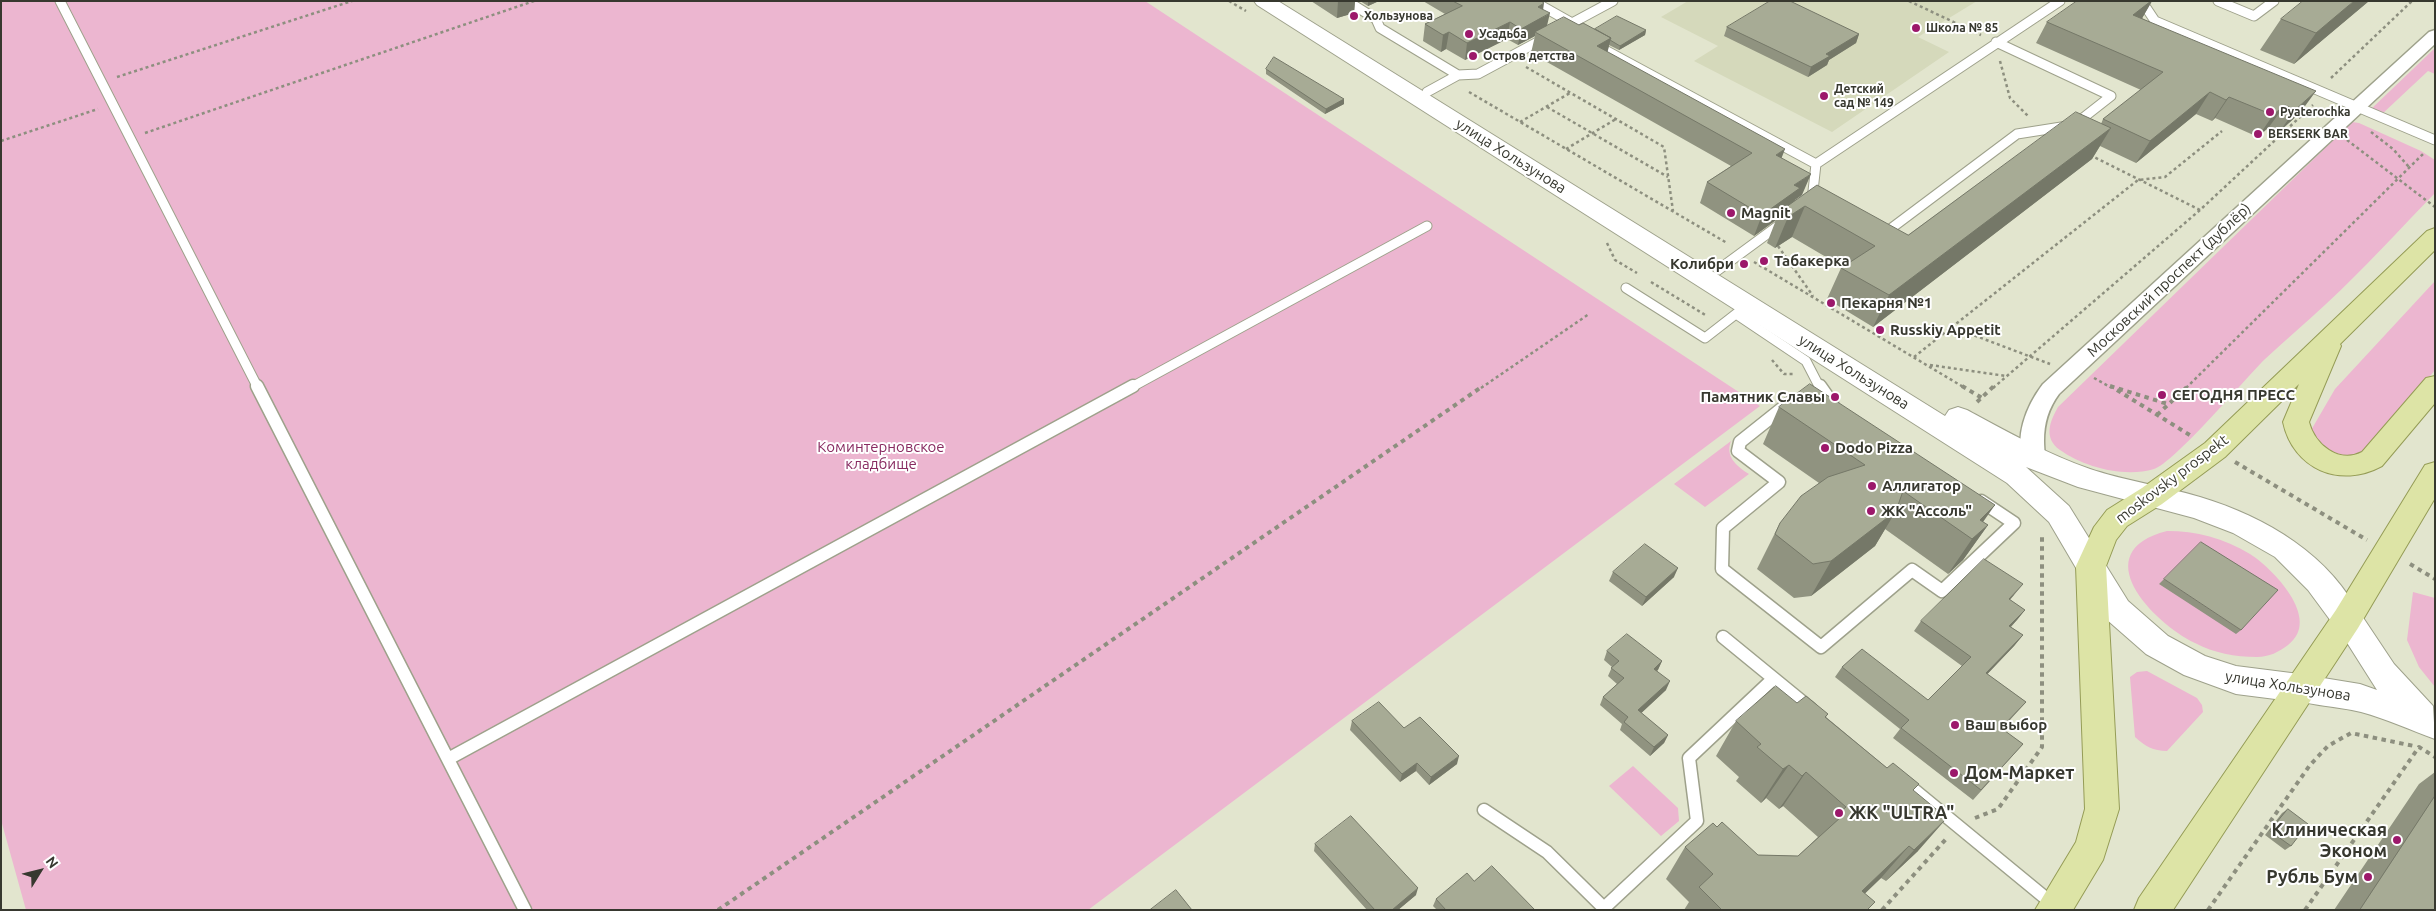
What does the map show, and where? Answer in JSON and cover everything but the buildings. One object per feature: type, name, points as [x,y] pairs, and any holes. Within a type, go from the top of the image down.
[{"type":"main road","name":"улица Хользунова","points":[[1264,1],[1741,310],[2017,475],[2059,514],[2117,610],[2157,645],[2195,666],[2236,680],[2360,698],[2427,734]]},
{"type":"main road","name":"улица Хользунова","points":[[1280,1],[1960,418],[2034,459],[2088,479],[2199,508],[2243,524],[2285,549],[2319,581],[2427,734]]},
{"type":"main road","name":"moskovsky prospekt","points":[[2054,908],[2091,848],[2102,808],[2091,566],[2104,535],[2117,518],[2152,496],[2215,450],[2435,236]]},
{"type":"main road","points":[[2331,338],[2296,422],[2297,433],[2302,442],[2327,461],[2354,467],[2364,465],[2372,459],[2435,385]]},
{"type":"main road","points":[[2152,910],[2347,619],[2435,474]]},
{"type":"street","name":"Московский проспект (дублёр)","points":[[2034,459],[2032,425],[2037,410],[2047,394],[2349,113],[2435,36]]},
{"type":"lane","points":[[60,1],[525,910]]},
{"type":"lane","points":[[1347,1],[1376,19],[1380,28],[1458,75]]},
{"type":"lane","points":[[1532,1],[1570,28]]},
{"type":"lane","points":[[1427,92],[1458,75],[1478,74],[1570,28],[1613,1]]},
{"type":"lane","points":[[1816,164],[2060,1]]},
{"type":"lane","points":[[2133,1],[2148,4],[2155,21],[2317,90],[2349,113],[2424,137],[2434,143]]},
{"type":"lane","points":[[2218,1],[2254,16],[2274,1]]},
{"type":"lane","points":[[1581,37],[1816,164]]},
{"type":"lane","points":[[1870,234],[1878,238],[2017,134],[2074,126],[2111,96],[1996,42]]},
{"type":"lane","points":[[1813,205],[1816,164]]},
{"type":"lane","points":[[1718,270],[1791,217]]},
{"type":"lane","points":[[448,759],[1427,226]]},
{"type":"lane","points":[[1626,288],[1704,338],[1741,310],[1806,361],[1814,370],[1812,394]]},
{"type":"lane","points":[[1845,412],[1829,401],[1812,394],[1786,404],[1740,442],[1738,451],[1779,482],[1723,528],[1722,569],[1822,647],[1912,570],[1942,591],[2014,523],[1974,496]]},
{"type":"lane","points":[[1723,637],[1820,716]]},
{"type":"lane","points":[[1484,810],[1547,852],[1605,909],[1697,821],[1689,758],[1773,679]]},
{"type":"lane","points":[[1890,770],[1959,825],[2054,908]]},
{"type":"path","points":[[102,82],[352,1]]},
{"type":"path","points":[[130,138],[534,1]]},
{"type":"path","points":[[1909,1],[1996,42]]},
{"type":"path","points":[[1449,80],[1982,398],[2028,355],[2200,210],[2313,106],[2317,90],[2412,1]]},
{"type":"path","points":[[1509,57],[1664,147],[1673,212]]},
{"type":"path","points":[[1520,122],[1570,93]]},
{"type":"path","points":[[1,141],[113,104]]},
{"type":"path","points":[[1546,106],[1668,177]]},
{"type":"path","points":[[2313,106],[2349,113],[2393,149],[2409,167]]},
{"type":"path","points":[[2349,113],[2343,138],[2435,207]]},
{"type":"path","points":[[1566,149],[1616,119]]},
{"type":"path","points":[[1914,357],[2138,180],[2165,177],[2222,130]]},
{"type":"path","points":[[2157,415],[2272,305],[2396,177],[2434,143]]},
{"type":"path","points":[[1769,233],[1815,298]]},
{"type":"path","points":[[718,910],[1589,314]]},
{"type":"path","points":[[1952,327],[2091,377],[2117,390],[2215,450],[2435,579]]},
{"type":"path","points":[[1927,365],[2006,376]]},
{"type":"path","points":[[2117,390],[2168,404]]},
{"type":"path","points":[[2208,910],[2310,765],[2328,746],[2351,733],[2427,734]]},
{"type":"path","points":[[2427,734],[2435,756]]},
{"type":"path","points":[[2305,910],[2427,734]]},
{"type":"shaded area","name":"Детский сад № 149","points":[[1688,1],[1977,1],[1918,37],[1949,52],[1832,132],[1694,61],[1718,46],[1661,17]]},
{"type":"green space","name":"Коминтерновское кладбище","points":[[1,1],[1145,1],[1760,406],[1088,910],[26,910],[1,820]]},
{"type":"green space","points":[[2435,48],[2435,74],[2428,71],[2381,115],[2369,111]]},
{"type":"green space","points":[[2352,122],[2359,123],[2421,151],[2435,160],[2435,193],[2340,291],[2264,360],[2209,420],[2164,463],[2154,469],[2130,472],[2117,471],[2092,466],[2060,450],[2051,440],[2050,435],[2051,424],[2058,407]]},
{"type":"green space","points":[[2435,281],[2435,370],[2367,453],[2333,458],[2310,432],[2335,389]]},
{"type":"green space","points":[[1731,441],[1729,451],[1733,460],[1749,474],[1705,507],[1674,484]]},
{"type":"green space","points":[[2167,531],[2189,532],[2210,536],[2240,548],[2270,570],[2281,582],[2297,608],[2300,622],[2297,634],[2288,645],[2274,654],[2261,657],[2225,654],[2195,643],[2161,620],[2134,587],[2128,570],[2131,554],[2143,541]]},
{"type":"green space","points":[[2413,592],[2435,598],[2435,687],[2419,667],[2407,640]]},
{"type":"green space","points":[[2147,671],[2197,698],[2202,705],[2203,712],[2167,751],[2150,747],[2135,737],[2130,677],[2137,672]]},
{"type":"green space","points":[[1633,766],[1678,808],[1679,821],[1661,836],[1609,786]]},
{"type":"place","name":"Хользунова","points":[[1354,16]]},
{"type":"place","name":"Школа № 85","points":[[1916,28]]},
{"type":"place","name":"Усадьба","points":[[1469,34]]},
{"type":"place","name":"Остров детства","points":[[1473,56]]},
{"type":"place","name":"Детский сад № 149","points":[[1824,96]]},
{"type":"place","name":"Pyaterochka","points":[[2270,112]]},
{"type":"place","name":"BERSERK BAR","points":[[2258,134]]},
{"type":"place","name":"Magnit","points":[[1731,213]]},
{"type":"place","name":"Табакерка","points":[[1764,261]]},
{"type":"place","name":"Колибри","points":[[1744,264]]},
{"type":"place","name":"Пекарня №1","points":[[1831,303]]},
{"type":"place","name":"Russkiy Appetit","points":[[1880,330]]},
{"type":"place","name":"СЕГОДНЯ ПРЕСС","points":[[2162,395]]},
{"type":"place","name":"Памятник Славы","points":[[1835,397]]},
{"type":"place","name":"Dodo Pizza","points":[[1825,448]]},
{"type":"place","name":"Аллигатор","points":[[1872,486]]},
{"type":"place","name":"ЖК \"Ассоль\"","points":[[1871,511]]},
{"type":"place","name":"Ваш выбор","points":[[1955,725]]},
{"type":"place","name":"Дом-Маркет","points":[[1954,773]]},
{"type":"place","name":"ЖК \"ULTRA\"","points":[[1839,813]]},
{"type":"place","name":"Клиническая Эконом","points":[[2397,840]]},
{"type":"place","name":"Рубль Бум","points":[[2368,877]]}]
